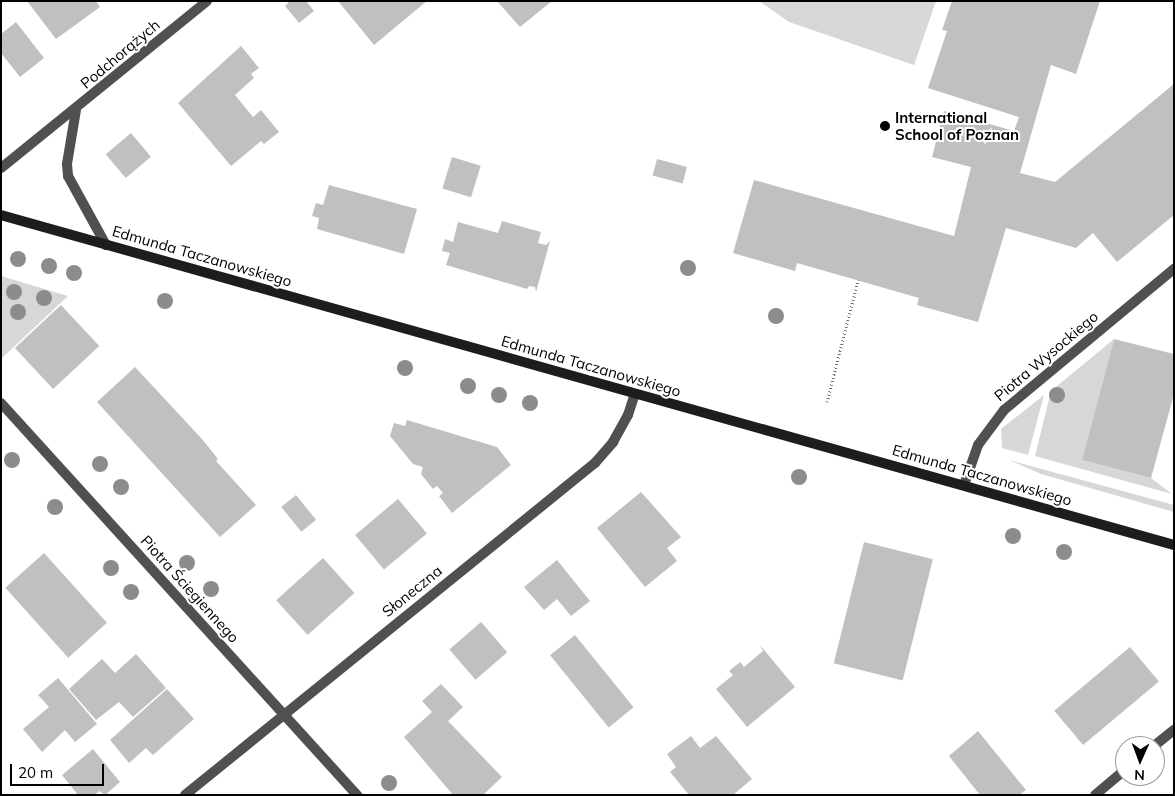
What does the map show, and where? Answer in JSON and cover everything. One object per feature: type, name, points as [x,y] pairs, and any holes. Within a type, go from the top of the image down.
[{"type":"street","name":"Podchorążych","points":[[1,168],[76,110],[207,1]]},
{"type":"street","name":"Podchorążych","points":[[76,110],[66,164],[68,176],[106,245]]},
{"type":"street","name":"Edmunda Taczanowskiego","points":[[1,215],[1174,545]]},
{"type":"street","name":"Piotra Wysockiego","points":[[964,485],[978,445],[1004,410],[1174,269]]},
{"type":"street","name":"Słoneczna","points":[[185,795],[595,463],[613,442],[628,415],[635,394]]},
{"type":"street","name":"Piotra Ściegiennego","points":[[1,403],[357,795]]},
{"type":"street","points":[[1095,795],[1115,778]]},
{"type":"path","points":[[826,402],[858,280]]},
{"type":"shaded area","points":[[759,1],[936,1],[914,65],[789,22]]},
{"type":"shaded area","points":[[1,276],[68,296],[1,359]]},
{"type":"shaded area","points":[[1114,339],[1082,460],[1151,478],[1172,494],[1035,456],[1051,391]]},
{"type":"shaded area","points":[[1044,395],[1028,455],[1002,448],[1001,429]]},
{"type":"shaded area","points":[[1009,460],[1174,505],[1174,512],[1041,474]]},
{"type":"building","points":[[27,1],[96,1],[100,7],[56,39]]},
{"type":"building","points":[[290,1],[306,1],[314,11],[299,23],[285,6]]},
{"type":"building","points":[[338,1],[427,1],[374,45]]},
{"type":"building","points":[[497,1],[552,1],[520,27]]},
{"type":"building","points":[[952,1],[1100,1],[1076,74],[1051,65],[1020,173],[1055,182],[1174,84],[1174,215],[1117,262],[1093,233],[1076,248],[1006,228],[978,322],[917,305],[919,298],[797,263],[795,271],[733,253],[754,180],[954,236],[971,167],[932,157],[944,111],[1014,131],[1019,117],[928,88],[947,31],[942,30]]},
{"type":"building","points":[[16,22],[44,58],[20,77],[1,53],[1,34]]},
{"type":"building","points":[[241,46],[259,68],[251,74],[254,78],[235,95],[253,117],[261,110],[279,132],[264,144],[261,141],[231,166],[178,103]]},
{"type":"building","points":[[131,133],[151,157],[126,178],[106,154]]},
{"type":"building","points":[[452,157],[481,166],[471,197],[442,189]]},
{"type":"building","points":[[657,159],[687,167],[683,183],[653,175]]},
{"type":"building","points":[[329,185],[417,209],[404,254],[317,229],[319,218],[312,216],[316,203],[323,205]]},
{"type":"building","points":[[502,221],[541,232],[538,243],[546,245],[550,241],[536,292],[535,287],[529,286],[527,289],[446,265],[450,253],[442,251],[445,239],[453,242],[458,222],[498,233]]},
{"type":"building","points":[[61,305],[99,346],[53,389],[15,348]]},
{"type":"building","points":[[1114,339],[1174,354],[1174,394],[1151,478],[1082,460]]},
{"type":"building","points":[[135,367],[202,439],[218,459],[216,461],[256,505],[220,537],[97,402]]},
{"type":"building","points":[[407,420],[497,447],[511,465],[452,513],[439,496],[443,493],[437,486],[433,489],[421,474],[423,467],[413,464],[390,436],[394,423],[405,426]]},
{"type":"building","points":[[641,492],[681,537],[667,548],[677,561],[645,587],[597,528]]},
{"type":"building","points":[[296,495],[316,520],[301,532],[281,507]]},
{"type":"building","points":[[398,499],[427,533],[384,569],[355,535]]},
{"type":"building","points":[[864,542],[933,559],[903,680],[834,663]]},
{"type":"building","points":[[44,553],[107,623],[68,658],[5,588]]},
{"type":"building","points":[[323,558],[354,593],[308,635],[276,600]]},
{"type":"building","points":[[557,560],[590,601],[571,616],[557,599],[544,610],[524,587]]},
{"type":"building","points":[[481,622],[507,652],[476,680],[449,650]]},
{"type":"building","points":[[575,635],[634,707],[609,727],[550,655]]},
{"type":"building","points":[[760,645],[795,687],[747,727],[716,689],[733,675],[729,671],[740,662],[744,667],[763,651]]},
{"type":"building","points":[[1130,647],[1159,681],[1083,745],[1054,711]]},
{"type":"building","points":[[136,654],[166,688],[133,717],[119,702],[96,720],[69,689],[102,659],[115,673]]},
{"type":"building","points":[[58,678],[97,724],[75,742],[65,730],[42,752],[23,729],[49,707],[38,695]]},
{"type":"building","points":[[441,684],[463,707],[448,721],[502,777],[483,795],[453,795],[404,737],[432,712],[422,701]]},
{"type":"building","points":[[167,689],[194,719],[153,755],[146,748],[129,763],[110,740]]},
{"type":"building","points":[[978,731],[1026,790],[1019,795],[980,795],[949,756]]},
{"type":"building","points":[[691,736],[700,748],[716,736],[752,779],[733,795],[689,795],[670,772],[676,767],[667,754]]},
{"type":"building","points":[[93,749],[120,782],[105,795],[99,791],[95,795],[78,795],[62,775]]},
{"type":"place","name":"International School of Poznan","points":[[885,126]]}]
